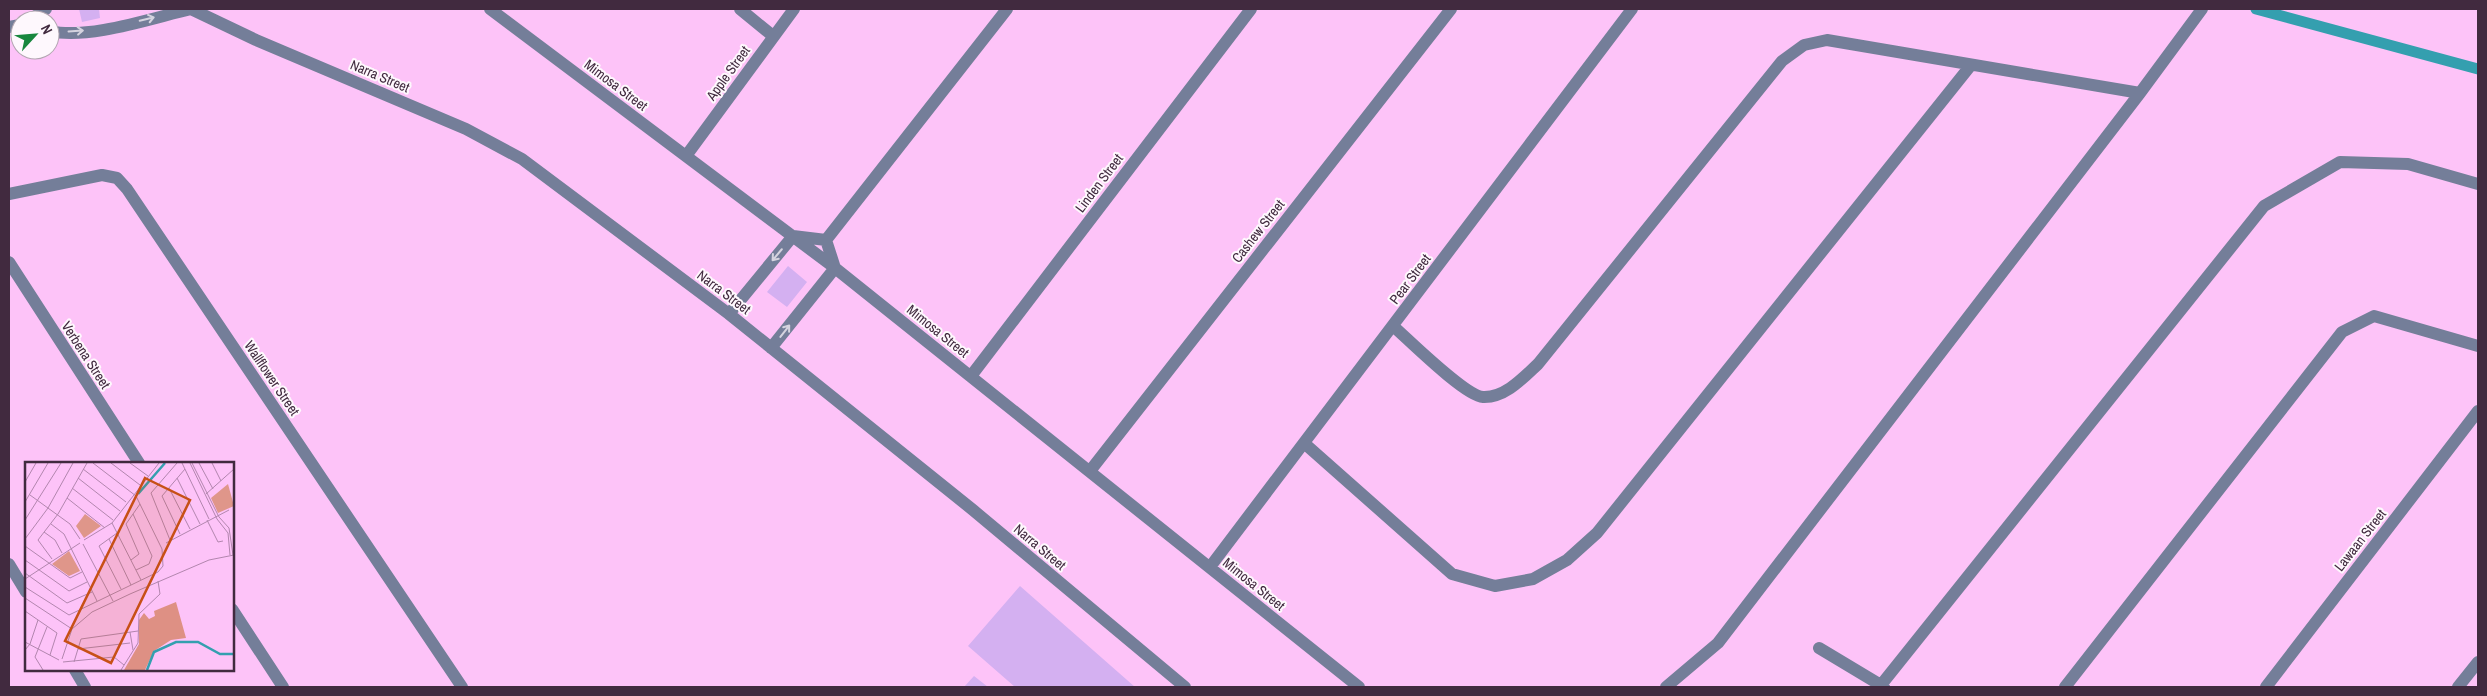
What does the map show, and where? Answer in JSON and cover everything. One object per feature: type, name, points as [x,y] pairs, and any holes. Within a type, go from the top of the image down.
[{"type":"street","points":[[60,33],[103,30],[191,9]]},
{"type":"street","name":"Narra Street","points":[[191,9],[256,40],[466,129],[522,159],[729,314],[973,510],[1185,687]]},
{"type":"street","name":"Mimosa Street","points":[[490,9],[835,268],[1359,687]]},
{"type":"street","points":[[740,9],[773,36]]},
{"type":"street","name":"Apple Street","points":[[686,156],[794,9]]},
{"type":"street","points":[[826,240],[1007,9]]},
{"type":"street","name":"Linden Street","points":[[970,376],[1251,9]]},
{"type":"street","name":"Cashew Street","points":[[1090,472],[1451,9]]},
{"type":"street","name":"Pear Street","points":[[1210,566],[1632,9]]},
{"type":"street","points":[[1666,687],[1718,643],[2140,94],[2202,9]]},
{"type":"street","points":[[1393,326],[1461,386],[1482,397],[1499,394],[1517,384],[1538,364],[1782,61],[1804,45],[1826,40],[2140,94]]},
{"type":"street","points":[[1304,442],[1452,574],[1495,586],[1533,579],[1566,560],[1597,533],[1971,65]]},
{"type":"street","points":[[1819,648],[1882,686],[2264,206],[2340,162],[2408,164],[2478,184]]},
{"type":"street","name":"Wallflower Street","points":[[9,194],[102,175],[117,178],[127,189],[462,687]]},
{"type":"street","points":[[729,314],[793,236],[826,240]]},
{"type":"street","points":[[771,348],[835,268],[826,240]]},
{"type":"street","name":"Verbena Street","points":[[9,262],[138,462]]},
{"type":"street","points":[[2065,687],[2342,332],[2374,316],[2478,346]]},
{"type":"street","name":"Lawaan Street","points":[[2266,687],[2478,412]]},
{"type":"street","points":[[9,564],[25,590]]},
{"type":"street","points":[[234,612],[283,687]]},
{"type":"street","points":[[2458,687],[2478,662]]},
{"type":"street","points":[[76,671],[86,687]]},
{"type":"building","points":[[79,9],[99,9],[100,18],[82,22]]},
{"type":"building","points":[[788,266],[807,282],[787,307],[767,292]]},
{"type":"building","points":[[1020,586],[1135,687],[1015,687],[968,646]]},
{"type":"building","points":[[974,676],[988,687],[964,687]]},
{"type":"waterway","points":[[2256,9],[2478,69]]}]
